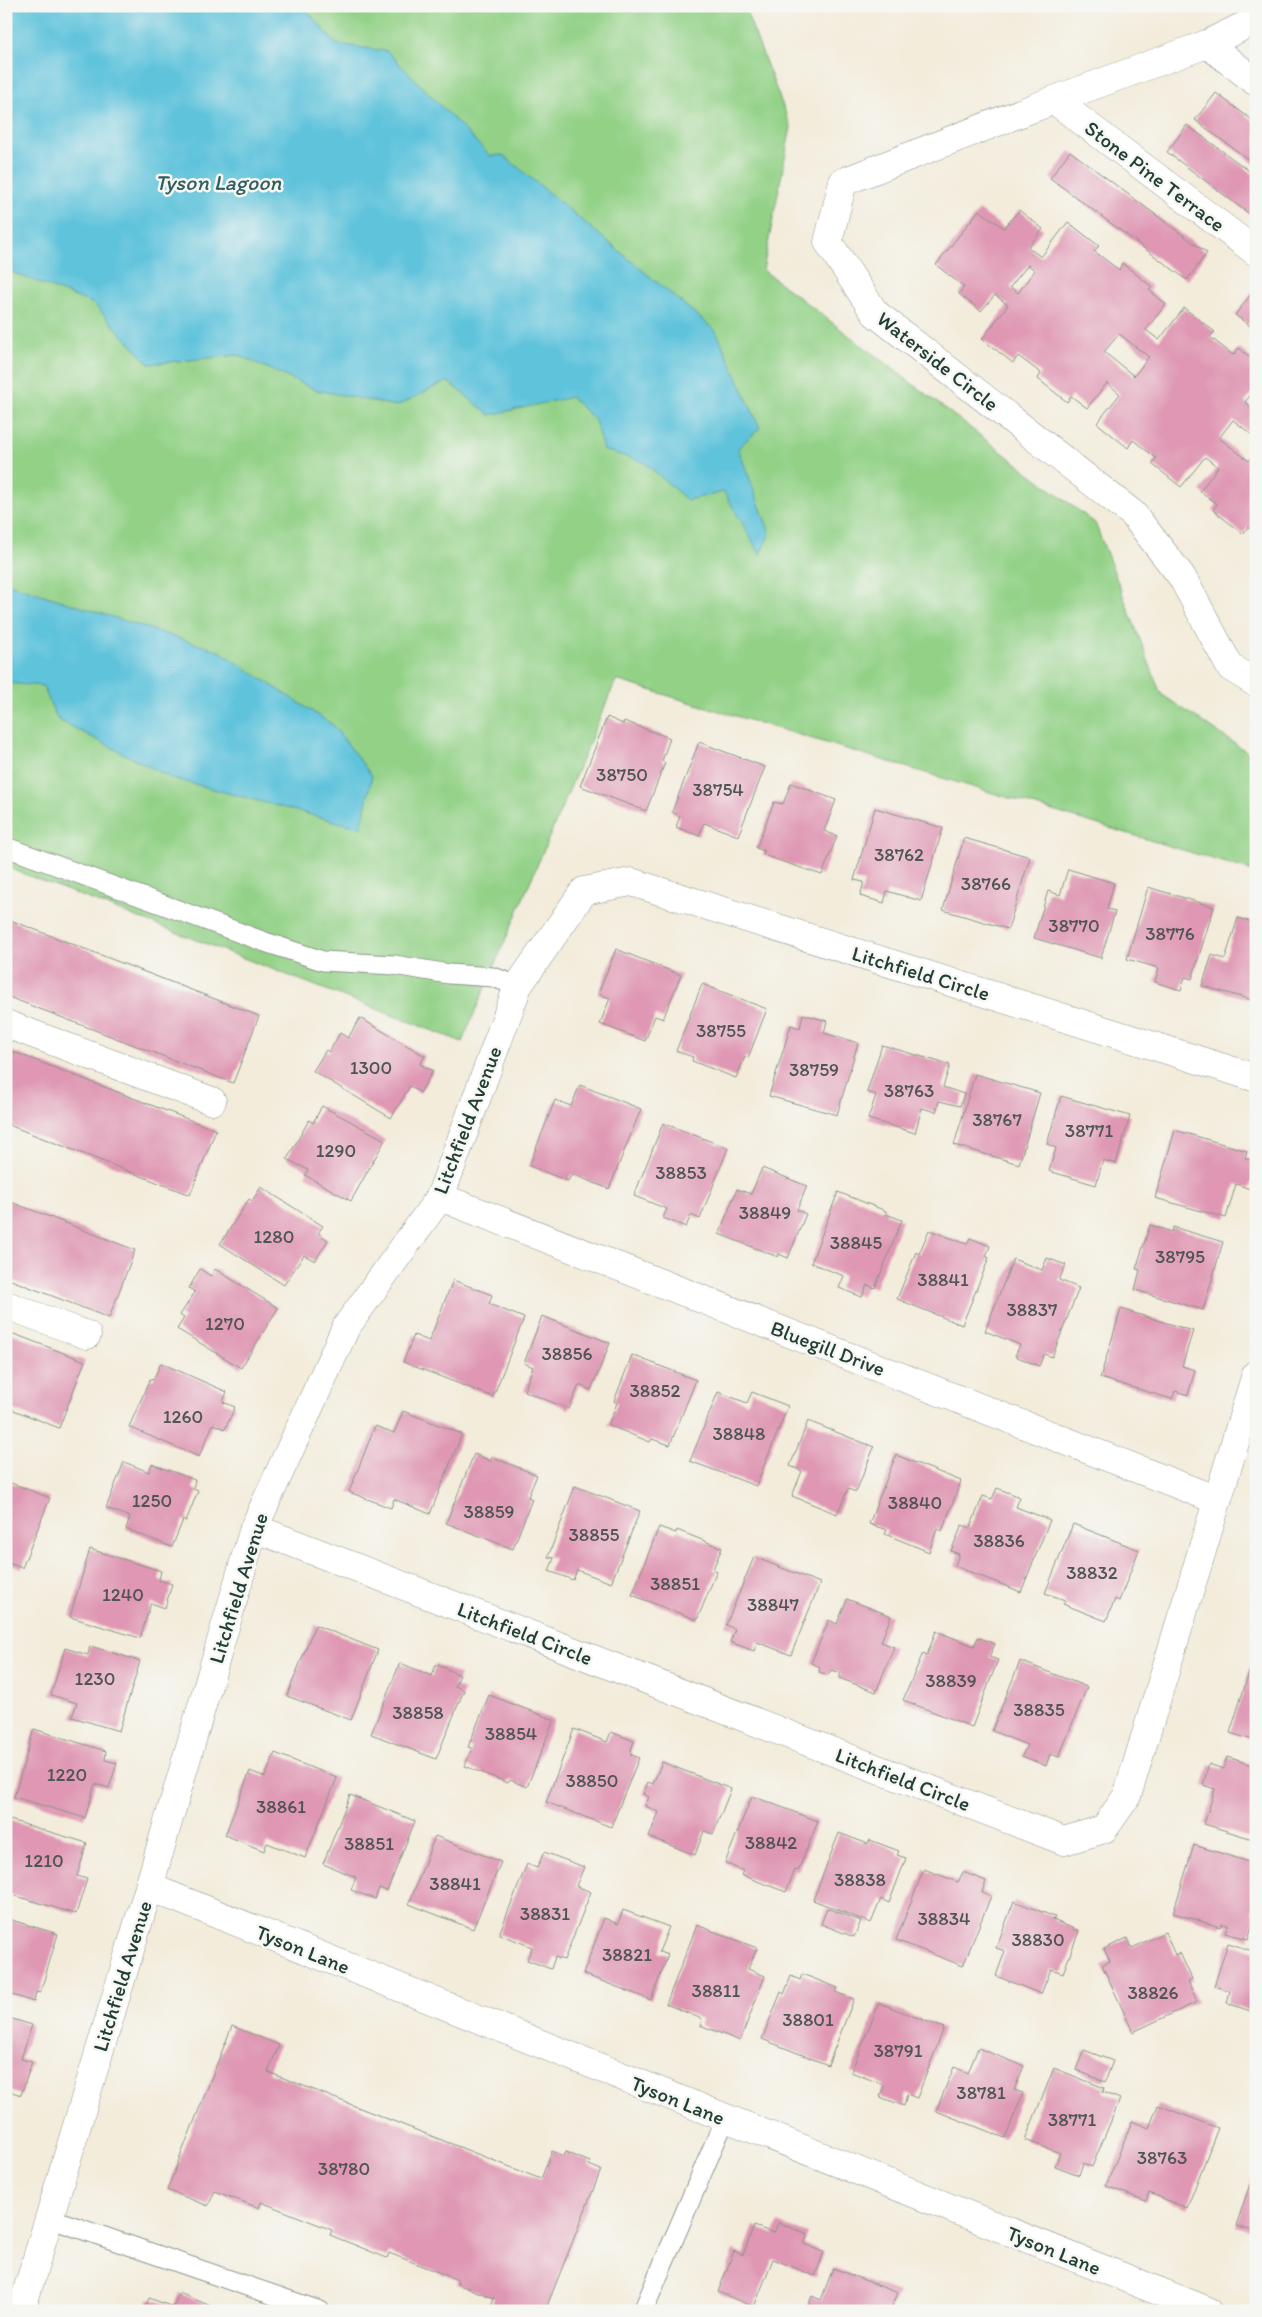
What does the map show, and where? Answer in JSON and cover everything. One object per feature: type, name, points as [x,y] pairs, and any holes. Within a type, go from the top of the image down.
[{"type":"street","name":"Waterside Circle","points":[[1256,20],[1207,44],[1054,100],[843,182],[828,242],[875,313],[1133,514],[1182,577],[1230,667],[1256,683]]},
{"type":"street","points":[[1207,44],[1256,82]]},
{"type":"street","name":"Stone Pine Terrace","points":[[1054,100],[1256,252]]},
{"type":"street","name":"Litchfield Circle","points":[[584,891],[631,882],[1256,1078]]},
{"type":"street","name":"Litchfield Avenue","points":[[21,2311],[149,1887],[254,1528],[346,1327],[440,1197],[518,986],[584,891]]},
{"type":"street","points":[[6,1024],[212,1101]]},
{"type":"street","name":"Bluegill Drive","points":[[440,1197],[1217,1500]]},
{"type":"street","points":[[6,1305],[87,1335]]},
{"type":"street","name":"Litchfield Circle","points":[[254,1528],[1064,1841],[1104,1829],[1128,1796],[1256,1374]]},
{"type":"street","name":"Tyson Lane","points":[[149,1887],[1208,2311]]},
{"type":"lane","points":[[6,847],[265,942],[323,961],[394,965],[449,974],[493,977],[518,986]]},
{"type":"lane","points":[[643,2311],[726,2119]]},
{"type":"lane","points":[[49,2218],[320,2311]]},
{"type":"green space","points":[[6,6],[744,6],[791,127],[763,270],[1095,523],[1161,694],[1256,758],[1256,872],[616,680],[462,1042],[6,867]]},
{"type":"water","name":"Tyson Lagoon","points":[[6,6],[303,6],[336,44],[387,51],[490,156],[503,155],[716,331],[760,428],[738,448],[770,533],[760,554],[724,492],[687,500],[644,462],[603,450],[595,420],[571,397],[490,415],[447,381],[397,406],[316,390],[238,355],[149,364],[94,304],[6,270]]},
{"type":"water","points":[[6,583],[219,651],[333,725],[372,776],[361,828],[171,778],[57,719],[43,686],[6,683]]},
{"type":"building","points":[[1216,93],[1256,123],[1256,165],[1195,120]]},
{"type":"building","points":[[1187,125],[1256,176],[1256,219],[1167,152]]},
{"type":"building","points":[[1070,151],[1207,253],[1187,280],[1050,178]]},
{"type":"building","points":[[979,210],[1004,228],[1019,210],[1043,229],[1028,247],[1041,257],[1068,222],[1099,246],[1094,251],[1119,270],[1122,263],[1152,287],[1149,290],[1166,304],[1146,330],[1159,340],[1184,308],[1215,332],[1210,337],[1233,355],[1239,348],[1256,362],[1256,388],[1245,402],[1256,411],[1256,438],[1233,420],[1219,438],[1249,461],[1256,452],[1256,533],[1248,527],[1243,534],[1213,510],[1217,504],[1200,491],[1218,467],[1205,457],[1181,487],[1152,464],[1156,458],[1133,440],[1128,448],[1097,423],[1120,394],[1107,383],[1087,408],[1071,396],[1067,402],[1038,379],[1041,373],[1018,356],[1013,363],[982,339],[1008,305],[995,295],[981,311],[959,294],[964,287],[936,265]],"holes":[[[1028,265],[1035,270],[1018,293],[1010,287]],[[1119,334],[1149,357],[1134,376],[1104,352]]]},
{"type":"building","points":[[1256,290],[1256,330],[1235,315]]},
{"type":"building","points":[[607,717],[623,724],[624,721],[670,738],[662,761],[665,763],[646,811],[580,786]]},
{"type":"building","points":[[699,742],[765,767],[738,836],[704,823],[699,836],[676,827],[680,816],[672,812]]},
{"type":"building","points":[[791,783],[836,800],[824,831],[837,836],[822,875],[763,855],[764,851],[756,848],[774,802],[783,804]]},
{"type":"building","points":[[875,808],[943,828],[921,901],[887,891],[884,903],[860,896],[864,882],[854,880]]},
{"type":"building","points":[[964,838],[1030,857],[1008,929],[943,910]]},
{"type":"building","points":[[1068,869],[1114,883],[1107,909],[1115,911],[1101,958],[1034,938],[1048,891],[1060,895]]},
{"type":"building","points":[[1148,887],[1214,907],[1192,979],[1185,977],[1181,990],[1155,982],[1159,968],[1127,959]]},
{"type":"building","points":[[1238,918],[1256,923],[1256,1001],[1202,986],[1212,955],[1225,959]]},
{"type":"building","points":[[10,920],[259,1016],[233,1083],[6,996],[6,930]]},
{"type":"building","points":[[616,949],[681,975],[663,1019],[655,1016],[645,1041],[600,1024],[610,998],[598,994]]},
{"type":"building","points":[[702,984],[767,1009],[748,1058],[745,1057],[736,1078],[692,1061],[693,1057],[676,1051]]},
{"type":"building","points":[[803,1014],[827,1021],[824,1033],[858,1043],[837,1115],[769,1096],[791,1025],[800,1028]]},
{"type":"building","points":[[360,1018],[425,1056],[420,1064],[433,1071],[420,1093],[410,1086],[391,1118],[313,1071],[326,1050],[329,1052],[340,1033],[348,1038]]},
{"type":"building","points":[[882,1045],[950,1065],[943,1087],[964,1094],[960,1106],[939,1101],[936,1112],[922,1108],[915,1133],[868,1119],[876,1095],[867,1092]]},
{"type":"building","points":[[6,1049],[216,1130],[190,1195],[6,1124]]},
{"type":"building","points":[[975,1074],[1040,1093],[1019,1164],[954,1145]]},
{"type":"building","points":[[580,1085],[641,1109],[609,1189],[572,1174],[568,1181],[529,1166],[555,1100],[571,1106]]},
{"type":"building","points":[[1061,1096],[1130,1116],[1116,1164],[1103,1160],[1096,1185],[1049,1171],[1056,1148],[1047,1144]]},
{"type":"building","points":[[322,1106],[385,1140],[351,1201],[305,1175],[308,1170],[287,1159],[309,1120],[313,1123]]},
{"type":"building","points":[[663,1123],[728,1148],[700,1219],[691,1215],[686,1227],[663,1218],[667,1209],[634,1196]]},
{"type":"building","points":[[1175,1130],[1247,1151],[1245,1158],[1256,1161],[1250,1189],[1236,1184],[1226,1218],[1155,1198]]},
{"type":"building","points":[[762,1168],[807,1186],[797,1210],[806,1214],[788,1258],[779,1254],[778,1257],[719,1234],[737,1189],[751,1194]]},
{"type":"building","points":[[261,1187],[323,1226],[318,1233],[328,1240],[315,1261],[304,1255],[284,1285],[220,1244],[249,1199],[252,1201]]},
{"type":"building","points":[[838,1192],[886,1211],[886,1214],[902,1220],[875,1288],[867,1285],[862,1297],[839,1288],[844,1276],[811,1263]]},
{"type":"building","points":[[6,1200],[135,1250],[109,1318],[6,1278]]},
{"type":"building","points":[[1150,1225],[1172,1232],[1173,1227],[1223,1242],[1203,1310],[1135,1290],[1140,1270],[1136,1269]]},
{"type":"building","points":[[929,1230],[967,1244],[970,1238],[990,1246],[986,1256],[989,1258],[962,1325],[897,1299],[916,1252],[919,1254]]},
{"type":"building","points":[[1047,1258],[1066,1265],[1059,1280],[1079,1288],[1052,1357],[1044,1354],[1039,1366],[1015,1356],[1020,1345],[985,1331],[1013,1259],[1042,1270]]},
{"type":"building","points":[[200,1269],[211,1276],[215,1269],[278,1308],[241,1368],[177,1329],[184,1318],[180,1315],[195,1292],[189,1288]]},
{"type":"building","points":[[453,1280],[492,1295],[489,1304],[524,1318],[493,1397],[403,1362],[414,1335],[429,1341]]},
{"type":"building","points":[[1121,1309],[1193,1331],[1182,1366],[1195,1370],[1188,1395],[1175,1391],[1172,1399],[1100,1378]]},
{"type":"building","points":[[542,1316],[610,1343],[591,1390],[579,1385],[569,1409],[524,1391],[533,1367],[524,1363]]},
{"type":"building","points":[[6,1331],[85,1361],[59,1428],[6,1407]]},
{"type":"building","points":[[632,1355],[696,1380],[670,1445],[652,1439],[650,1442],[608,1425],[617,1403],[614,1401]]},
{"type":"building","points":[[161,1363],[227,1392],[223,1402],[235,1407],[225,1429],[213,1424],[199,1457],[129,1427],[150,1379],[153,1380]]},
{"type":"building","points":[[718,1392],[747,1403],[752,1392],[788,1406],[756,1486],[690,1461]]},
{"type":"building","points":[[403,1411],[462,1434],[430,1514],[394,1499],[391,1508],[349,1492],[375,1426],[394,1433]]},
{"type":"building","points":[[808,1421],[874,1447],[856,1492],[848,1489],[837,1514],[792,1496],[802,1471],[790,1466]]},
{"type":"building","points":[[474,1454],[491,1461],[492,1457],[537,1475],[528,1497],[532,1499],[513,1549],[446,1523]]},
{"type":"building","points":[[896,1455],[961,1481],[942,1531],[937,1529],[929,1552],[885,1534],[887,1530],[869,1524]]},
{"type":"building","points":[[124,1462],[149,1472],[152,1464],[195,1480],[193,1489],[198,1491],[186,1521],[183,1520],[172,1547],[126,1529],[130,1517],[106,1508]]},
{"type":"building","points":[[6,1481],[50,1498],[22,1568],[6,1562]]},
{"type":"building","points":[[575,1486],[640,1511],[611,1583],[577,1570],[573,1580],[549,1571],[554,1558],[548,1557]]},
{"type":"building","points":[[997,1488],[1020,1497],[1016,1507],[1050,1520],[1021,1592],[955,1566],[959,1554],[951,1551],[962,1525],[970,1528],[983,1496],[992,1499]]},
{"type":"building","points":[[1073,1524],[1139,1550],[1119,1601],[1115,1599],[1106,1621],[1063,1604],[1065,1600],[1045,1593]]},
{"type":"building","points":[[659,1527],[676,1533],[677,1530],[722,1548],[713,1569],[717,1571],[697,1620],[632,1595]]},
{"type":"building","points":[[90,1549],[161,1571],[159,1580],[172,1584],[165,1608],[151,1603],[140,1638],[70,1617]]},
{"type":"building","points":[[754,1557],[820,1583],[791,1655],[757,1642],[754,1651],[730,1642],[735,1629],[726,1625]]},
{"type":"building","points":[[847,1599],[891,1616],[881,1642],[894,1647],[876,1692],[839,1678],[841,1673],[831,1670],[828,1675],[819,1672],[820,1667],[811,1663],[829,1620],[837,1624]]},
{"type":"building","points":[[315,1625],[378,1650],[351,1720],[287,1696]]},
{"type":"building","points":[[936,1631],[974,1646],[978,1637],[995,1644],[989,1657],[998,1660],[972,1727],[903,1700],[923,1653],[927,1655]]},
{"type":"building","points":[[90,1646],[140,1661],[119,1731],[72,1717],[77,1703],[51,1695],[65,1648],[88,1655]]},
{"type":"building","points":[[1020,1661],[1087,1687],[1059,1757],[1050,1754],[1046,1766],[1022,1756],[1027,1745],[992,1731]]},
{"type":"building","points":[[400,1663],[432,1676],[436,1664],[460,1675],[455,1686],[464,1690],[436,1759],[371,1734]]},
{"type":"building","points":[[1251,1666],[1256,1668],[1256,1741],[1230,1733]]},
{"type":"building","points":[[489,1695],[554,1720],[527,1787],[510,1780],[508,1783],[465,1766],[472,1748],[468,1747]]},
{"type":"building","points":[[34,1729],[106,1751],[105,1760],[117,1763],[109,1788],[95,1784],[85,1818],[14,1797]]},
{"type":"building","points":[[574,1729],[607,1742],[611,1732],[634,1741],[630,1754],[639,1758],[611,1827],[546,1802]]},
{"type":"building","points":[[275,1753],[337,1778],[305,1858],[267,1843],[264,1851],[225,1835],[250,1771],[265,1777]]},
{"type":"building","points":[[1227,1757],[1256,1766],[1256,1840],[1204,1824],[1215,1789],[1203,1785],[1209,1764],[1223,1769]]},
{"type":"building","points":[[662,1762],[731,1789],[713,1834],[704,1831],[695,1855],[649,1837],[659,1812],[645,1806],[649,1797],[643,1794],[648,1782],[653,1784]]},
{"type":"building","points":[[350,1795],[415,1821],[387,1891],[379,1888],[375,1899],[351,1890],[356,1877],[323,1864]]},
{"type":"building","points":[[752,1796],[818,1821],[798,1871],[795,1870],[786,1892],[741,1875],[743,1871],[725,1863]]},
{"type":"building","points":[[10,1820],[87,1843],[77,1876],[87,1879],[76,1914],[6,1893],[6,1833]]},
{"type":"building","points":[[839,1833],[868,1844],[870,1840],[899,1851],[897,1855],[906,1858],[889,1903],[881,1899],[871,1923],[813,1900]]},
{"type":"building","points":[[435,1836],[501,1862],[473,1929],[409,1904]]},
{"type":"building","points":[[1194,1845],[1256,1864],[1256,1901],[1252,1912],[1256,1913],[1248,1939],[1225,1933],[1228,1925],[1222,1924],[1220,1927],[1173,1913]]},
{"type":"building","points":[[544,1852],[584,1867],[576,1886],[591,1892],[564,1960],[555,1957],[551,1969],[527,1960],[532,1947],[499,1934],[527,1864],[537,1868]]},
{"type":"building","points":[[924,1869],[958,1882],[963,1872],[986,1881],[982,1892],[991,1896],[963,1966],[896,1940]]},
{"type":"building","points":[[1014,1901],[1055,1917],[1053,1920],[1079,1931],[1063,1973],[1051,1969],[1041,1994],[996,1976],[1005,1951],[996,1948]]},
{"type":"building","points":[[827,1908],[861,1921],[854,1937],[821,1924]]},
{"type":"building","points":[[623,1910],[669,1927],[659,1952],[668,1955],[651,2000],[583,1974],[604,1918],[618,1924]]},
{"type":"building","points":[[8,1919],[58,1934],[40,1993],[36,1992],[34,2002],[6,1993],[6,1925]]},
{"type":"building","points":[[697,1925],[757,1948],[748,1969],[765,1976],[740,2041],[700,2025],[702,2019],[666,2004]]},
{"type":"building","points":[[1165,1932],[1175,1955],[1180,1953],[1192,1979],[1188,1981],[1197,2002],[1133,2032],[1102,1965],[1110,1961],[1104,1949],[1127,1938],[1132,1948]]},
{"type":"building","points":[[1228,1943],[1256,1952],[1256,2013],[1227,2003],[1230,1991],[1214,1986]]},
{"type":"building","points":[[802,1974],[838,1988],[835,1992],[854,1999],[828,2065],[762,2039],[781,1992],[784,1994],[791,1976],[800,1980]]},
{"type":"building","points":[[879,2003],[944,2028],[917,2098],[907,2094],[904,2106],[880,2097],[884,2085],[851,2072]]},
{"type":"building","points":[[6,2017],[32,2025],[21,2059],[32,2062],[21,2095],[6,2090]]},
{"type":"building","points":[[232,2026],[279,2045],[268,2072],[541,2179],[552,2151],[564,2156],[566,2152],[590,2162],[589,2165],[601,2170],[545,2311],[489,2311],[494,2298],[457,2284],[458,2280],[389,2253],[387,2258],[330,2235],[332,2230],[261,2202],[259,2208],[215,2191],[208,2206],[167,2190]]},
{"type":"building","points":[[978,2048],[1024,2066],[1014,2090],[1023,2093],[1005,2138],[936,2111],[954,2067],[968,2073]]},
{"type":"building","points":[[1084,2050],[1113,2061],[1105,2082],[1076,2070]]},
{"type":"building","points":[[1054,2068],[1104,2088],[1103,2092],[1120,2099],[1092,2167],[1083,2163],[1079,2175],[1055,2166],[1060,2153],[1025,2140]]},
{"type":"building","points":[[1158,2105],[1218,2128],[1187,2208],[1149,2193],[1146,2201],[1106,2186],[1132,2121],[1149,2128]]},
{"type":"building","points":[[1256,2166],[1256,2232],[1236,2226]]},
{"type":"building","points":[[778,2223],[808,2234],[804,2244],[824,2252],[815,2276],[773,2259],[754,2307],[718,2292],[734,2251],[743,2255],[754,2226],[774,2233]]},
{"type":"building","points":[[833,2268],[898,2293],[890,2311],[806,2311],[812,2296],[821,2300]]},
{"type":"building","points":[[179,2293],[223,2311],[144,2311],[149,2298],[173,2307]]}]
